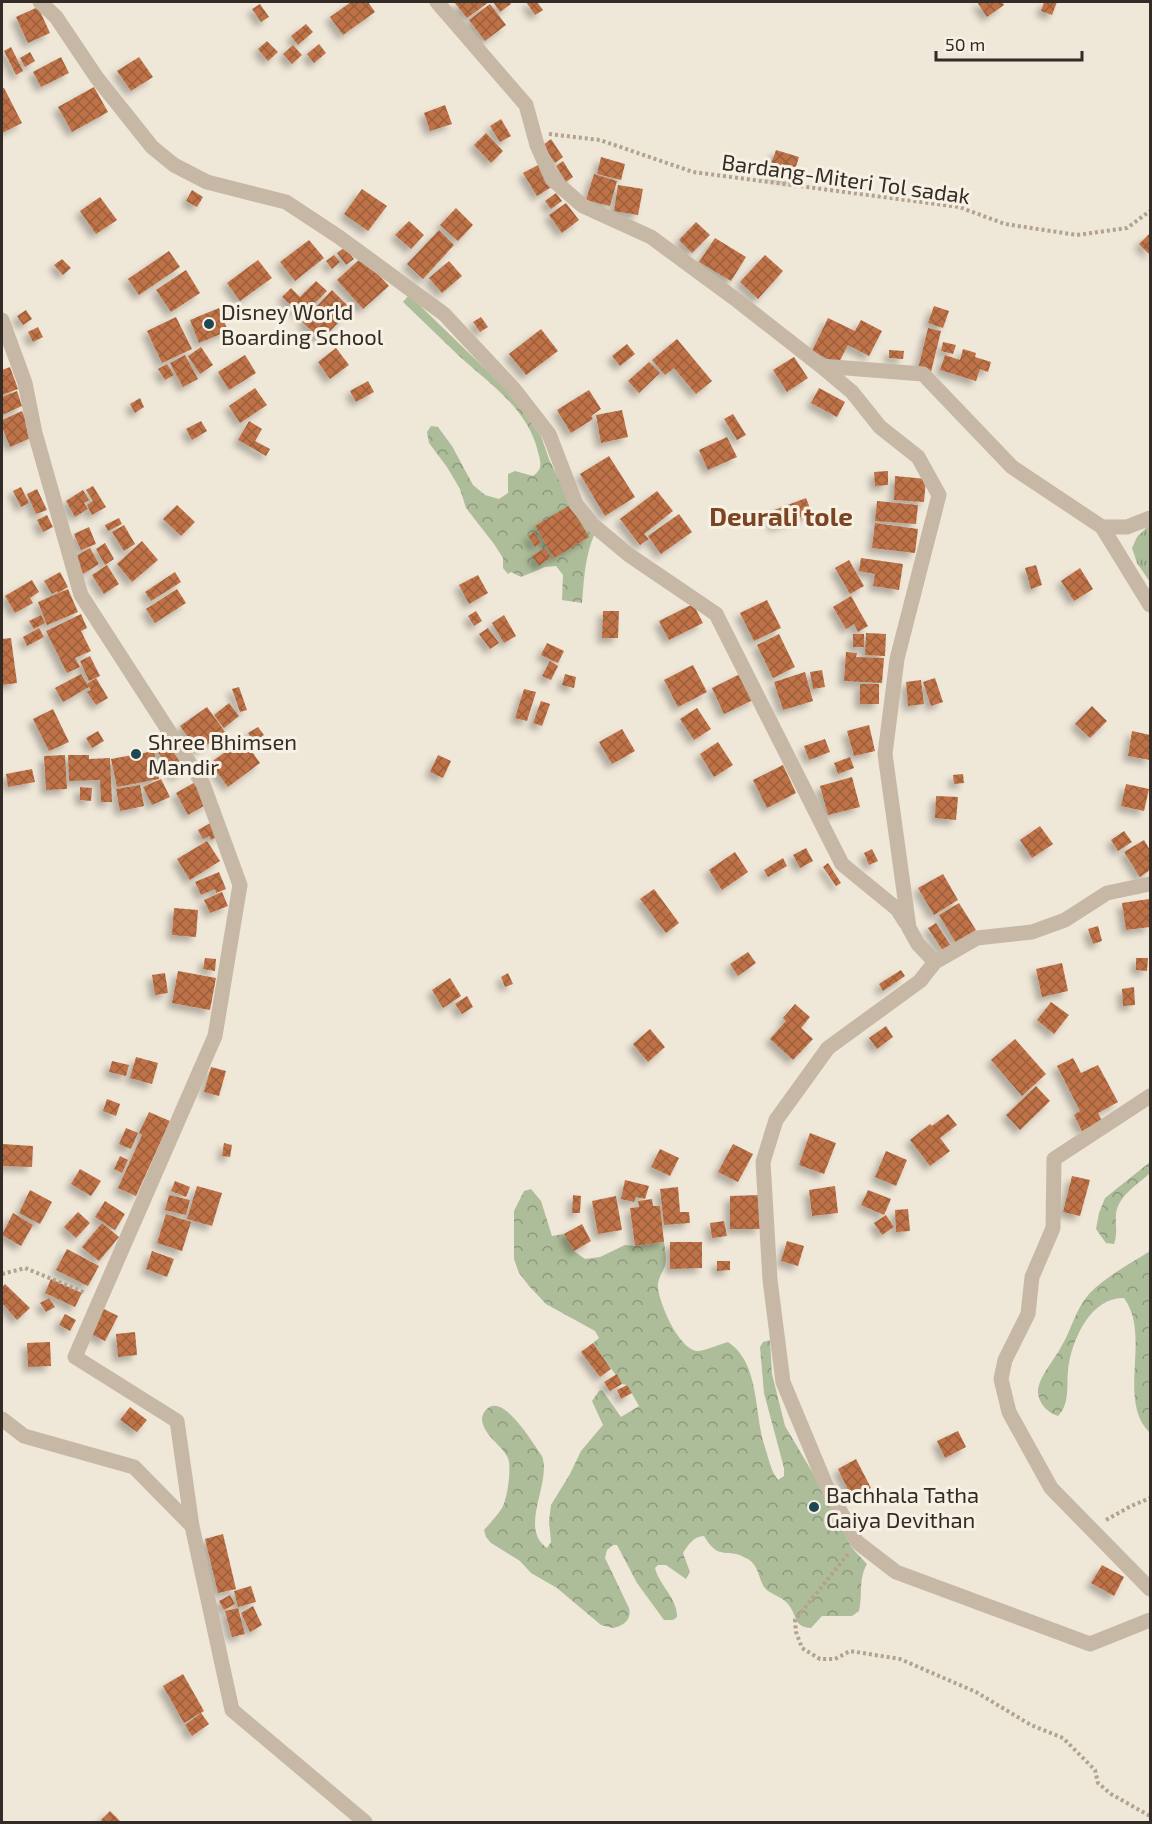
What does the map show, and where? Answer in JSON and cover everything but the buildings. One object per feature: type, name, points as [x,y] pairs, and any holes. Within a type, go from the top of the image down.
[{"type":"street","points":[[40,2],[56,17],[97,78],[152,147],[174,165],[207,182],[286,202],[339,237],[444,314],[514,389],[549,434],[576,504],[593,525],[629,555],[716,614],[842,864],[897,909],[918,944],[935,962]]},
{"type":"street","points":[[436,2],[526,105],[537,145],[552,179],[583,206],[651,237],[821,366],[852,392],[880,427],[918,457],[939,495],[897,658],[885,754],[909,928]]},
{"type":"street","points":[[2,320],[25,383],[35,433],[81,595],[203,784],[240,885],[215,1036],[75,1357],[177,1421],[192,1526],[232,1710],[365,1822]]},
{"type":"street","points":[[821,366],[922,374],[1012,467],[1102,527],[1150,605]]},
{"type":"street","points":[[1102,527],[1127,527],[1150,518]]},
{"type":"street","points":[[1150,884],[1107,893],[1065,920],[1032,932],[977,938],[935,962],[920,981],[828,1048],[776,1120],[762,1162],[771,1280],[783,1382],[825,1483],[857,1542],[896,1572],[1090,1644],[1150,1620]]},
{"type":"street","points":[[1150,1096],[1054,1160],[1053,1228],[1032,1277],[1028,1314],[1005,1360],[1001,1379],[1009,1412],[1052,1488],[1150,1589]]},
{"type":"street","points":[[2,1419],[24,1436],[134,1467],[192,1526]]},
{"type":"path","name":"Bardang-Miteri Tol sadak","points":[[537,145],[549,134],[600,140],[693,172],[959,207],[1005,224],[1077,235],[1127,228],[1150,211]]},
{"type":"path","points":[[2,1274],[26,1268],[100,1299]]},
{"type":"path","points":[[1092,1528],[1150,1498]]},
{"type":"path","points":[[857,1542],[795,1620],[796,1632],[802,1648],[820,1659],[835,1659],[850,1651],[900,1659],[976,1692],[1030,1725],[1063,1738],[1095,1770],[1098,1783],[1111,1794],[1150,1816]]},
{"type":"green space","points":[[409,295],[504,387],[541,436],[566,494],[595,533],[587,558],[582,603],[562,600],[563,575],[556,566],[545,567],[521,577],[511,572],[508,574],[503,568],[503,558],[466,508],[460,489],[429,443],[427,432],[431,426],[438,427],[452,446],[473,485],[485,495],[499,499],[508,493],[508,474],[515,471],[533,476],[540,466],[533,436],[516,409],[403,302]]},
{"type":"green space","points":[[1150,524],[1150,582],[1137,563],[1132,548],[1137,537]]},
{"type":"green space","points":[[1150,1162],[1150,1173],[1120,1202],[1116,1214],[1114,1244],[1106,1243],[1096,1229],[1105,1198]]},
{"type":"green space","points":[[531,1189],[541,1201],[552,1236],[564,1234],[574,1251],[585,1259],[600,1257],[625,1245],[664,1242],[666,1263],[658,1285],[666,1314],[677,1334],[689,1348],[699,1351],[728,1342],[744,1359],[753,1382],[763,1440],[771,1468],[778,1480],[784,1476],[784,1468],[764,1393],[760,1347],[763,1342],[770,1340],[772,1374],[785,1426],[827,1497],[851,1547],[867,1564],[863,1575],[859,1611],[852,1616],[822,1616],[811,1628],[805,1627],[798,1623],[787,1603],[764,1587],[752,1562],[741,1555],[719,1552],[704,1536],[700,1536],[689,1544],[683,1553],[690,1572],[686,1579],[666,1565],[658,1565],[655,1568],[675,1604],[677,1617],[673,1620],[664,1620],[637,1583],[617,1545],[607,1550],[605,1558],[630,1612],[621,1626],[613,1628],[601,1625],[557,1588],[531,1573],[520,1561],[491,1543],[486,1537],[484,1530],[504,1504],[509,1469],[505,1453],[483,1426],[482,1416],[488,1408],[495,1406],[502,1408],[510,1415],[542,1456],[543,1479],[535,1517],[535,1529],[539,1539],[547,1548],[551,1542],[549,1521],[551,1505],[581,1451],[603,1425],[592,1401],[602,1390],[621,1417],[639,1406],[627,1385],[622,1384],[593,1343],[599,1338],[595,1331],[546,1304],[519,1273],[514,1259],[514,1211],[524,1191]]},
{"type":"green space","points":[[1150,1251],[1150,1433],[1140,1419],[1136,1403],[1135,1330],[1132,1313],[1124,1298],[1113,1299],[1103,1304],[1086,1320],[1071,1352],[1065,1404],[1058,1416],[1051,1413],[1040,1401],[1038,1387],[1065,1340],[1080,1306],[1089,1294],[1103,1282]]},
{"type":"place","name":"Disney World Boarding School","points":[[209,324]]},
{"type":"place","name":"Shree Bhimsen Mandir","points":[[136,754]]},
{"type":"place","name":"Bachhala Tatha Gaiya Devithan","points":[[814,1507]]},
{"type":"district","name":"Deurali tole","points":[[781,515]]}]
